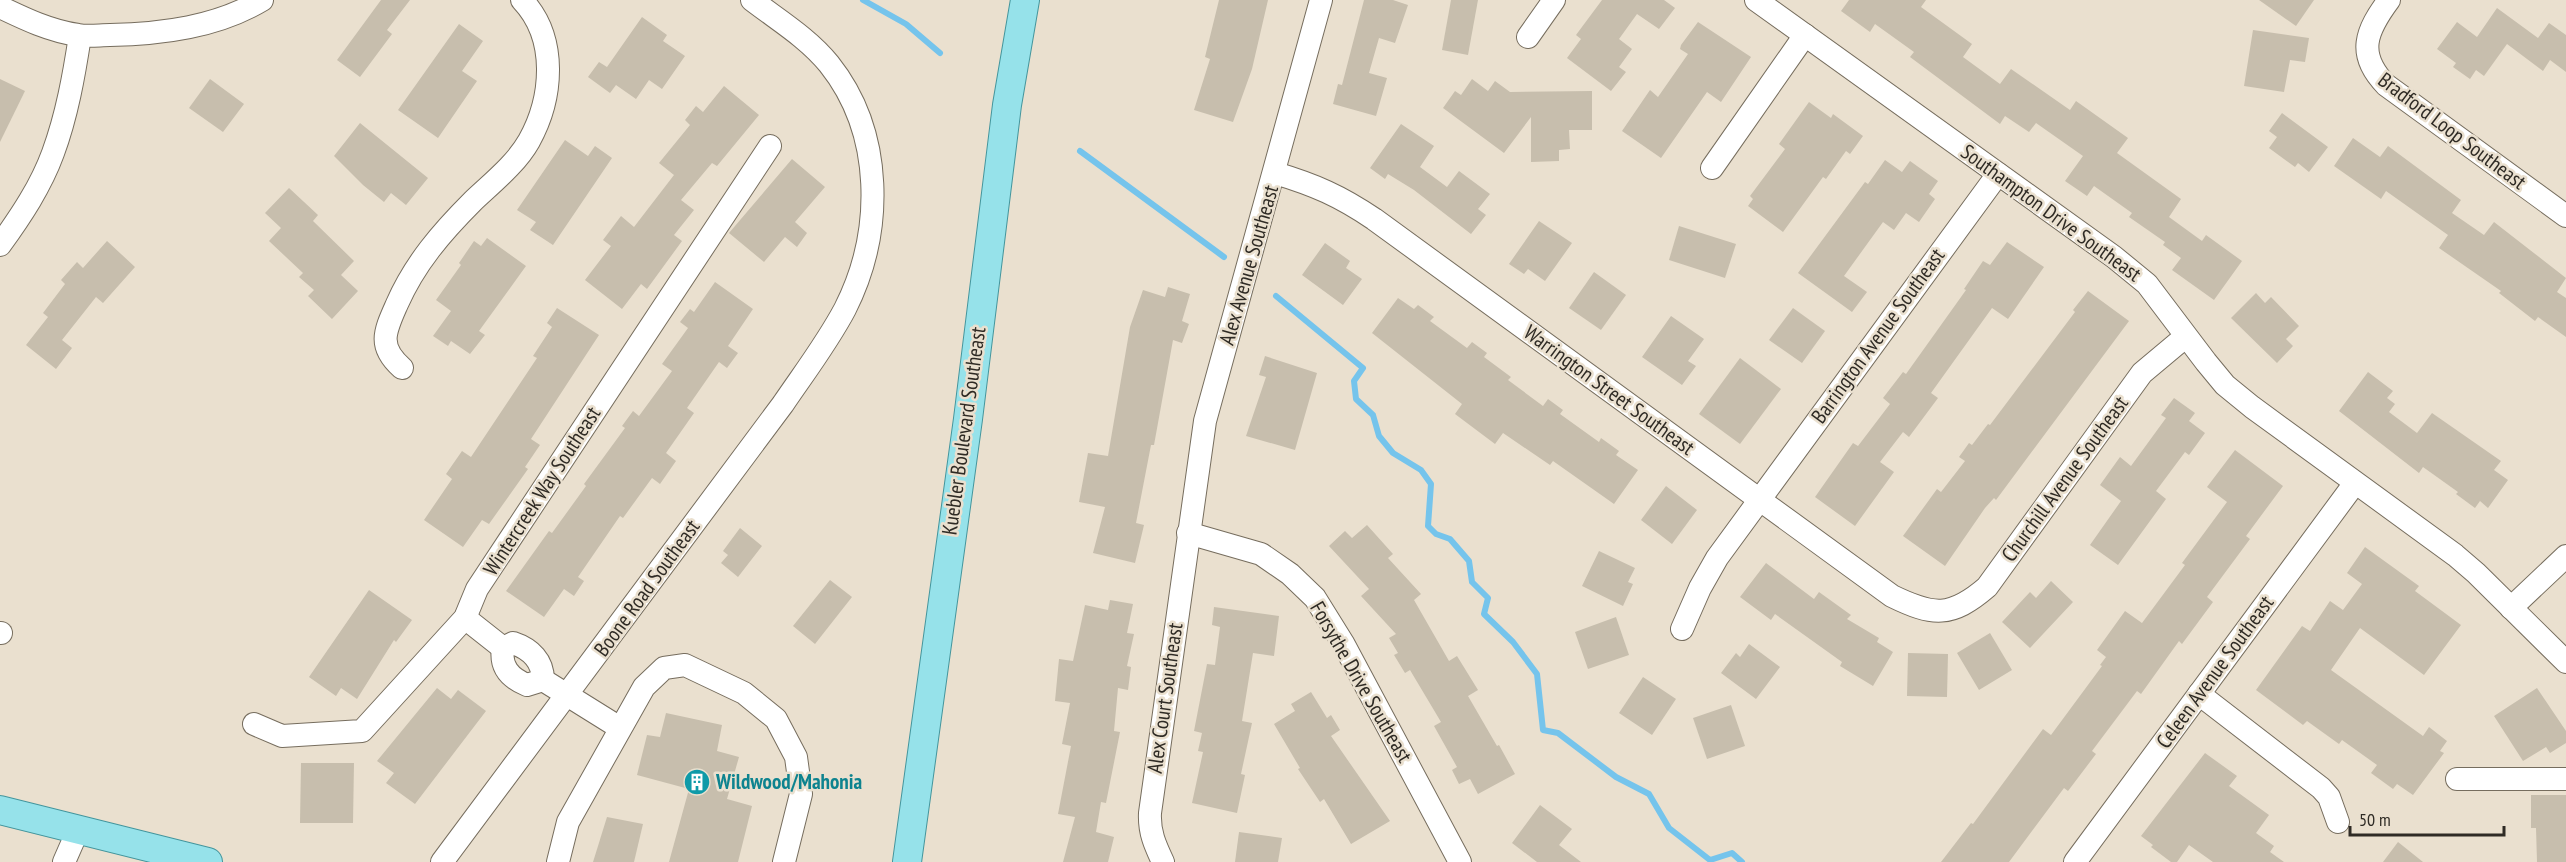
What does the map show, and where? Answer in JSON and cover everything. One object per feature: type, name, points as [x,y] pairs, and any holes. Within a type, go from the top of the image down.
[{"type":"main road","name":"Kuebler Boulevard Southeast","points":[[907,862],[968,419],[1007,105],[1025,0]]},
{"type":"main road","points":[[0,810],[207,862]]},
{"type":"street","points":[[0,7],[50,29],[80,36],[142,34],[177,29],[216,21],[243,11],[262,0]]},
{"type":"street","points":[[402,368],[390,358],[385,343],[389,323],[413,273],[445,230],[518,158],[536,126],[545,101],[549,75],[541,29],[531,9],[522,0]]},
{"type":"street","name":"Boone Road Southeast","points":[[442,862],[783,404],[815,358],[845,308],[863,262],[872,208],[873,178],[867,140],[861,121],[848,92],[823,57],[752,0]]},
{"type":"street","name":"Alex Avenue Southeast","points":[[1188,533],[1205,420],[1321,0]]},
{"type":"street","points":[[1528,37],[1554,0]]},
{"type":"street","name":"Southampton Drive Southeast","points":[[1756,0],[2114,257],[2147,284],[2164,305],[2185,338],[2225,385],[2455,555],[2566,662]]},
{"type":"street","name":"Bradford Loop Southeast","points":[[2389,0],[2374,20],[2367,39],[2367,55],[2374,72],[2386,85],[2566,216]]},
{"type":"street","points":[[1712,168],[1805,35]]},
{"type":"street","points":[[0,244],[24,211],[53,154],[71,88],[80,36]]},
{"type":"street","name":"Wintercreek Way Southeast","points":[[254,724],[282,736],[362,731],[465,618],[477,589],[770,146]]},
{"type":"street","name":"Warrington Street Southeast","points":[[1275,172],[1317,186],[1344,199],[1892,596],[1919,609],[1941,611]]},
{"type":"street","name":"Barrington Avenue Southeast","points":[[1682,629],[1700,588],[1717,558],[1998,174]]},
{"type":"street","name":"Churchill Avenue Southeast","points":[[1941,611],[1958,608],[1971,601],[1987,587],[2142,373],[2185,338]]},
{"type":"street","name":"Celeen Avenue Southeast","points":[[2075,862],[2355,483]]},
{"type":"street","name":"Alex Court Southeast","points":[[1163,862],[1153,842],[1150,813],[1188,533]]},
{"type":"street","name":"Forsythe Drive Southeast","points":[[1188,533],[1261,554],[1290,574],[1315,598],[1343,643],[1460,862]]},
{"type":"street","points":[[2511,608],[2566,556]]},
{"type":"street","points":[[465,618],[503,648],[513,643],[523,646],[536,656],[543,668],[543,680],[620,728]]},
{"type":"street","points":[[558,862],[568,822],[644,687],[664,668],[685,665],[744,693],[776,719],[796,757],[801,794],[784,862]]},
{"type":"street","points":[[2199,694],[2321,788],[2329,797],[2338,822]]},
{"type":"street","points":[[2457,779],[2566,779]]},
{"type":"street","points":[[64,862],[78,830]]},
{"type":"building","points":[[381,0],[410,0],[387,30],[392,34],[360,77],[337,60]]},
{"type":"building","points":[[1219,0],[1268,0],[1252,69],[1233,122],[1194,110],[1210,59],[1205,57]]},
{"type":"building","points":[[1364,0],[1393,0],[1408,5],[1395,43],[1379,38],[1369,73],[1387,78],[1376,116],[1333,104],[1338,84],[1342,85]]},
{"type":"building","points":[[1451,0],[1478,0],[1468,55],[1442,50]]},
{"type":"building","points":[[1602,0],[1664,0],[1675,8],[1659,29],[1637,14],[1619,39],[1632,49],[1619,67],[1626,72],[1611,91],[1567,58],[1581,39],[1576,35]]},
{"type":"building","points":[[1849,0],[1926,0],[1921,7],[1972,44],[1963,57],[2000,84],[2011,69],[2070,110],[2076,101],[2128,138],[2117,153],[2181,199],[2169,217],[2202,241],[2206,235],[2242,261],[2214,300],[2172,270],[2181,258],[2163,245],[2165,242],[2129,217],[2132,213],[2094,186],[2087,196],[2065,181],[2083,156],[2036,123],[2029,132],[2005,116],[2000,124],[1910,57],[1914,52],[1875,24],[1870,32],[1841,11]]},
{"type":"building","points":[[2259,0],[2314,0],[2296,26]]},
{"type":"building","points":[[2497,8],[2538,38],[2549,23],[2566,35],[2566,72],[2550,60],[2543,71],[2507,44],[2484,76],[2476,70],[2470,79],[2453,67],[2456,63],[2437,49],[2457,22],[2477,37]]},
{"type":"building","points":[[642,17],[667,35],[663,41],[685,56],[662,89],[649,80],[636,99],[616,85],[610,93],[588,77],[599,62],[607,67]]},
{"type":"building","points":[[1698,22],[1751,57],[1721,102],[1707,92],[1661,158],[1622,131],[1650,90],[1658,97],[1688,54],[1680,49],[1681,45]]},
{"type":"building","points":[[459,24],[483,41],[462,71],[477,81],[438,138],[398,110]]},
{"type":"building","points":[[2253,30],[2309,38],[2305,62],[2290,60],[2284,92],[2244,86]]},
{"type":"building","points":[[0,79],[25,91],[0,142]]},
{"type":"building","points":[[210,79],[244,104],[223,132],[189,108]]},
{"type":"building","points":[[1472,79],[1488,91],[1495,81],[1510,92],[1592,91],[1592,130],[1569,130],[1570,149],[1559,150],[1559,161],[1531,162],[1531,117],[1504,153],[1443,108],[1455,91],[1461,95]]},
{"type":"building","points":[[724,86],[759,115],[717,166],[712,163],[681,200],[694,210],[674,235],[682,241],[647,289],[641,284],[622,309],[585,280],[611,246],[603,240],[621,216],[634,227],[674,175],[659,163],[690,125],[685,120],[696,106],[703,112]]},
{"type":"building","points":[[1809,102],[1831,118],[1833,114],[1863,136],[1850,154],[1846,151],[1826,179],[1823,177],[1783,232],[1748,206],[1753,199],[1750,196],[1785,149],[1779,144]]},
{"type":"building","points":[[2282,113],[2328,147],[2309,172],[2298,163],[2295,167],[2269,148],[2277,137],[2269,131]]},
{"type":"building","points":[[360,123],[428,178],[406,205],[391,193],[384,202],[334,156]]},
{"type":"building","points":[[1401,124],[1434,146],[1420,167],[1447,187],[1459,171],[1490,194],[1478,209],[1486,215],[1471,234],[1414,190],[1388,174],[1385,179],[1370,168]]},
{"type":"building","points":[[2353,138],[2380,157],[2388,146],[2461,200],[2452,213],[2484,235],[2494,222],[2566,278],[2557,292],[2566,298],[2566,337],[2538,317],[2535,321],[2499,293],[2501,291],[2439,248],[2448,235],[2386,191],[2381,199],[2334,166]]},
{"type":"building","points":[[565,140],[588,156],[595,146],[612,158],[553,245],[530,230],[536,222],[517,210]]},
{"type":"building","points":[[792,159],[825,187],[795,222],[807,233],[797,247],[785,237],[764,262],[729,233]]},
{"type":"building","points":[[1885,160],[1902,172],[1910,161],[1938,181],[1929,194],[1935,199],[1919,222],[1906,213],[1894,230],[1883,222],[1844,276],[1867,292],[1852,312],[1798,273],[1865,182],[1868,184]]},
{"type":"building","points":[[289,188],[318,215],[313,221],[354,261],[341,275],[358,291],[332,319],[308,296],[314,290],[299,277],[303,273],[269,241],[281,228],[265,213]]},
{"type":"building","points":[[1539,221],[1572,243],[1545,281],[1528,269],[1524,274],[1509,264]]},
{"type":"building","points":[[1679,226],[1736,244],[1725,278],[1669,260]]},
{"type":"building","points":[[487,238],[526,266],[479,331],[485,335],[470,354],[451,341],[448,346],[433,336],[451,311],[436,300],[461,265],[459,263],[474,241],[481,246]]},
{"type":"building","points":[[107,241],[135,267],[103,303],[96,297],[62,340],[72,348],[56,369],[26,345],[48,317],[43,313],[65,284],[61,280],[77,262],[83,268]]},
{"type":"building","points":[[2007,242],[2044,267],[2008,319],[1992,308],[1931,393],[1938,398],[1909,437],[1903,432],[1880,462],[1894,472],[1855,526],[1815,497],[1853,443],[1858,446],[1890,404],[1883,398],[1903,372],[1906,374],[1966,290],[1964,289],[1983,261],[1990,265]]},
{"type":"building","points":[[1325,243],[1350,261],[1346,268],[1362,279],[1343,305],[1302,275]]},
{"type":"building","points":[[1594,272],[1626,295],[1601,330],[1569,308]]},
{"type":"building","points":[[715,282],[753,309],[728,346],[738,353],[727,368],[719,362],[687,408],[694,413],[666,453],[676,461],[660,484],[652,478],[623,518],[620,516],[578,577],[584,581],[574,596],[564,589],[544,617],[506,591],[549,531],[552,533],[586,486],[584,484],[625,428],[622,426],[633,411],[639,416],[672,371],[662,364],[688,328],[680,322],[690,309],[694,312]]},
{"type":"building","points":[[1168,287],[1190,294],[1182,321],[1189,324],[1182,343],[1173,340],[1154,445],[1151,445],[1136,523],[1144,525],[1135,563],[1093,553],[1105,507],[1079,502],[1088,453],[1108,456],[1130,327],[1143,290],[1165,297]]},
{"type":"building","points":[[2088,291],[2129,321],[1996,500],[1994,498],[1985,508],[1945,566],[1903,536],[1937,489],[1941,492],[1965,461],[1959,457],[1969,443],[1972,445],[1988,424],[1990,425],[2075,312],[2073,310]]},
{"type":"building","points":[[2256,293],[2265,303],[2271,297],[2299,326],[2286,339],[2293,346],[2277,363],[2231,318]]},
{"type":"building","points":[[1398,298],[1414,309],[1418,305],[1434,317],[1430,321],[1467,348],[1472,342],[1487,353],[1484,357],[1511,377],[1508,380],[1543,406],[1548,399],[1563,410],[1560,414],[1599,442],[1601,438],[1619,451],[1616,455],[1638,470],[1614,504],[1553,461],[1550,465],[1503,433],[1495,444],[1455,414],[1462,404],[1372,333]]},
{"type":"building","points":[[557,308],[599,335],[531,439],[540,445],[525,467],[528,469],[489,524],[482,520],[463,547],[424,520],[452,479],[446,474],[462,451],[471,457],[537,358],[533,356],[552,327],[547,323]]},
{"type":"building","points":[[1793,308],[1825,331],[1802,363],[1769,340]]},
{"type":"building","points":[[1671,316],[1704,339],[1688,361],[1696,366],[1682,385],[1642,357]]},
{"type":"building","points":[[1265,356],[1317,373],[1295,450],[1246,436],[1266,377],[1259,375]]},
{"type":"building","points":[[1740,358],[1781,389],[1740,444],[1699,414]]},
{"type":"building","points":[[2368,372],[2393,391],[2387,398],[2395,404],[2389,412],[2417,433],[2432,413],[2501,461],[2494,470],[2508,480],[2488,508],[2480,501],[2475,508],[2456,494],[2458,492],[2423,467],[2419,473],[2339,411]]},
{"type":"building","points":[[2174,398],[2195,413],[2189,421],[2205,433],[2189,455],[2185,452],[2156,491],[2166,499],[2118,565],[2090,545],[2121,501],[2100,485],[2120,457],[2131,466],[2166,418],[2161,415]]},
{"type":"building","points":[[2235,450],[2283,486],[2246,536],[2250,539],[2207,597],[2213,602],[2182,644],[2179,641],[2141,694],[2137,691],[2092,751],[2096,754],[2068,791],[2064,788],[2009,862],[1941,862],[1971,823],[1973,824],[2043,729],[2051,735],[2102,666],[2100,665],[2106,657],[2097,650],[2125,611],[2142,623],[2185,565],[2182,563],[2227,502],[2207,487]]},
{"type":"building","points":[[1666,486],[1697,510],[1672,544],[1641,520]]},
{"type":"building","points":[[1367,525],[1393,554],[1388,558],[1421,594],[1414,600],[1449,661],[1457,656],[1478,690],[1468,696],[1515,774],[1478,794],[1470,779],[1459,784],[1452,770],[1457,767],[1434,726],[1441,722],[1410,670],[1405,673],[1394,655],[1398,653],[1389,638],[1396,634],[1361,596],[1369,589],[1329,546],[1345,531],[1352,538]]},
{"type":"building","points":[[740,528],[762,546],[738,577],[721,563],[728,555],[723,551]]},
{"type":"building","points":[[2365,547],[2419,586],[2415,591],[2461,625],[2424,675],[2360,628],[2331,670],[2423,736],[2429,727],[2447,741],[2440,751],[2444,753],[2413,795],[2397,784],[2393,789],[2371,773],[2377,765],[2342,740],[2339,744],[2307,721],[2303,725],[2256,690],[2302,626],[2310,631],[2330,601],[2343,610],[2362,584],[2347,573]]},
{"type":"building","points":[[1599,551],[1635,568],[1628,582],[1633,584],[1623,606],[1582,586]]},
{"type":"building","points":[[1766,563],[1814,599],[1819,592],[1851,615],[1847,619],[1879,638],[1877,642],[1893,652],[1873,686],[1840,666],[1842,662],[1775,614],[1771,620],[1740,597]]},
{"type":"building","points":[[830,580],[852,597],[815,644],[793,626]]},
{"type":"building","points":[[2051,581],[2073,602],[2030,648],[2002,622],[2030,592],[2036,598]]},
{"type":"building","points":[[369,590],[412,620],[396,642],[394,640],[357,699],[341,688],[336,696],[309,677]]},
{"type":"building","points":[[1110,600],[1133,604],[1127,633],[1134,634],[1127,666],[1131,667],[1128,690],[1118,688],[1114,731],[1120,732],[1106,803],[1101,802],[1096,832],[1114,837],[1108,862],[1063,862],[1075,817],[1058,814],[1071,746],[1062,744],[1070,703],[1055,701],[1059,659],[1073,661],[1085,605],[1108,610]]},
{"type":"building","points":[[1214,607],[1279,616],[1274,656],[1253,653],[1242,721],[1252,723],[1241,774],[1245,775],[1237,813],[1192,803],[1203,752],[1198,751],[1202,733],[1194,731],[1207,664],[1215,665],[1220,627],[1212,625]]},
{"type":"building","points":[[1616,617],[1629,655],[1588,669],[1575,632]]},
{"type":"building","points":[[1990,633],[2012,670],[1979,690],[1957,653]]},
{"type":"building","points":[[1749,644],[1780,667],[1756,699],[1721,673],[1736,653],[1740,657]]},
{"type":"building","points":[[1908,653],[1948,654],[1947,697],[1907,696]]},
{"type":"building","points":[[1643,677],[1676,699],[1652,735],[1619,713]]},
{"type":"building","points":[[437,688],[451,699],[458,690],[486,711],[415,804],[386,783],[394,773],[377,761]]},
{"type":"building","points":[[2537,688],[2566,731],[2566,743],[2550,753],[2546,747],[2523,761],[2494,716]]},
{"type":"building","points":[[1311,692],[1327,718],[1331,715],[1340,730],[1331,736],[1390,821],[1351,844],[1324,799],[1320,802],[1298,769],[1300,768],[1274,724],[1295,711],[1291,704]]},
{"type":"building","points":[[1731,705],[1745,746],[1707,759],[1693,718]]},
{"type":"building","name":"Wildwood/Mahonia","points":[[666,713],[722,725],[717,751],[739,757],[727,799],[752,806],[738,862],[669,862],[689,789],[637,775],[647,735],[660,737]]},
{"type":"building","points":[[2205,753],[2237,776],[2229,786],[2269,815],[2256,833],[2274,846],[2270,852],[2284,862],[2213,862],[2189,845],[2177,862],[2171,862],[2141,836]]},
{"type":"building","points":[[301,763],[354,763],[353,823],[300,823]]},
{"type":"building","points":[[2531,795],[2566,795],[2566,862],[2537,862],[2536,828],[2531,828]]},
{"type":"building","points":[[1540,805],[1572,829],[1559,845],[1581,862],[1537,862],[1512,843]]},
{"type":"building","points":[[607,817],[643,824],[634,862],[593,862]]},
{"type":"building","points":[[1239,832],[1282,838],[1278,862],[1235,862]]},
{"type":"building","points":[[2398,842],[2423,862],[2383,862]]},
{"type":"waterway","points":[[863,0],[906,24],[940,53]]},
{"type":"waterway","points":[[1080,151],[1224,257]]},
{"type":"waterway","points":[[1276,296],[1363,368],[1354,381],[1356,399],[1373,415],[1379,436],[1393,453],[1421,470],[1431,484],[1428,526],[1436,534],[1450,539],[1469,561],[1472,582],[1488,598],[1484,614],[1513,642],[1537,674],[1543,730],[1558,733],[1616,777],[1649,794],[1669,828],[1710,860],[1732,853],[1742,862]]},
{"type":"place","name":"Wildwood/Mahonia","points":[[697,782]]}]
